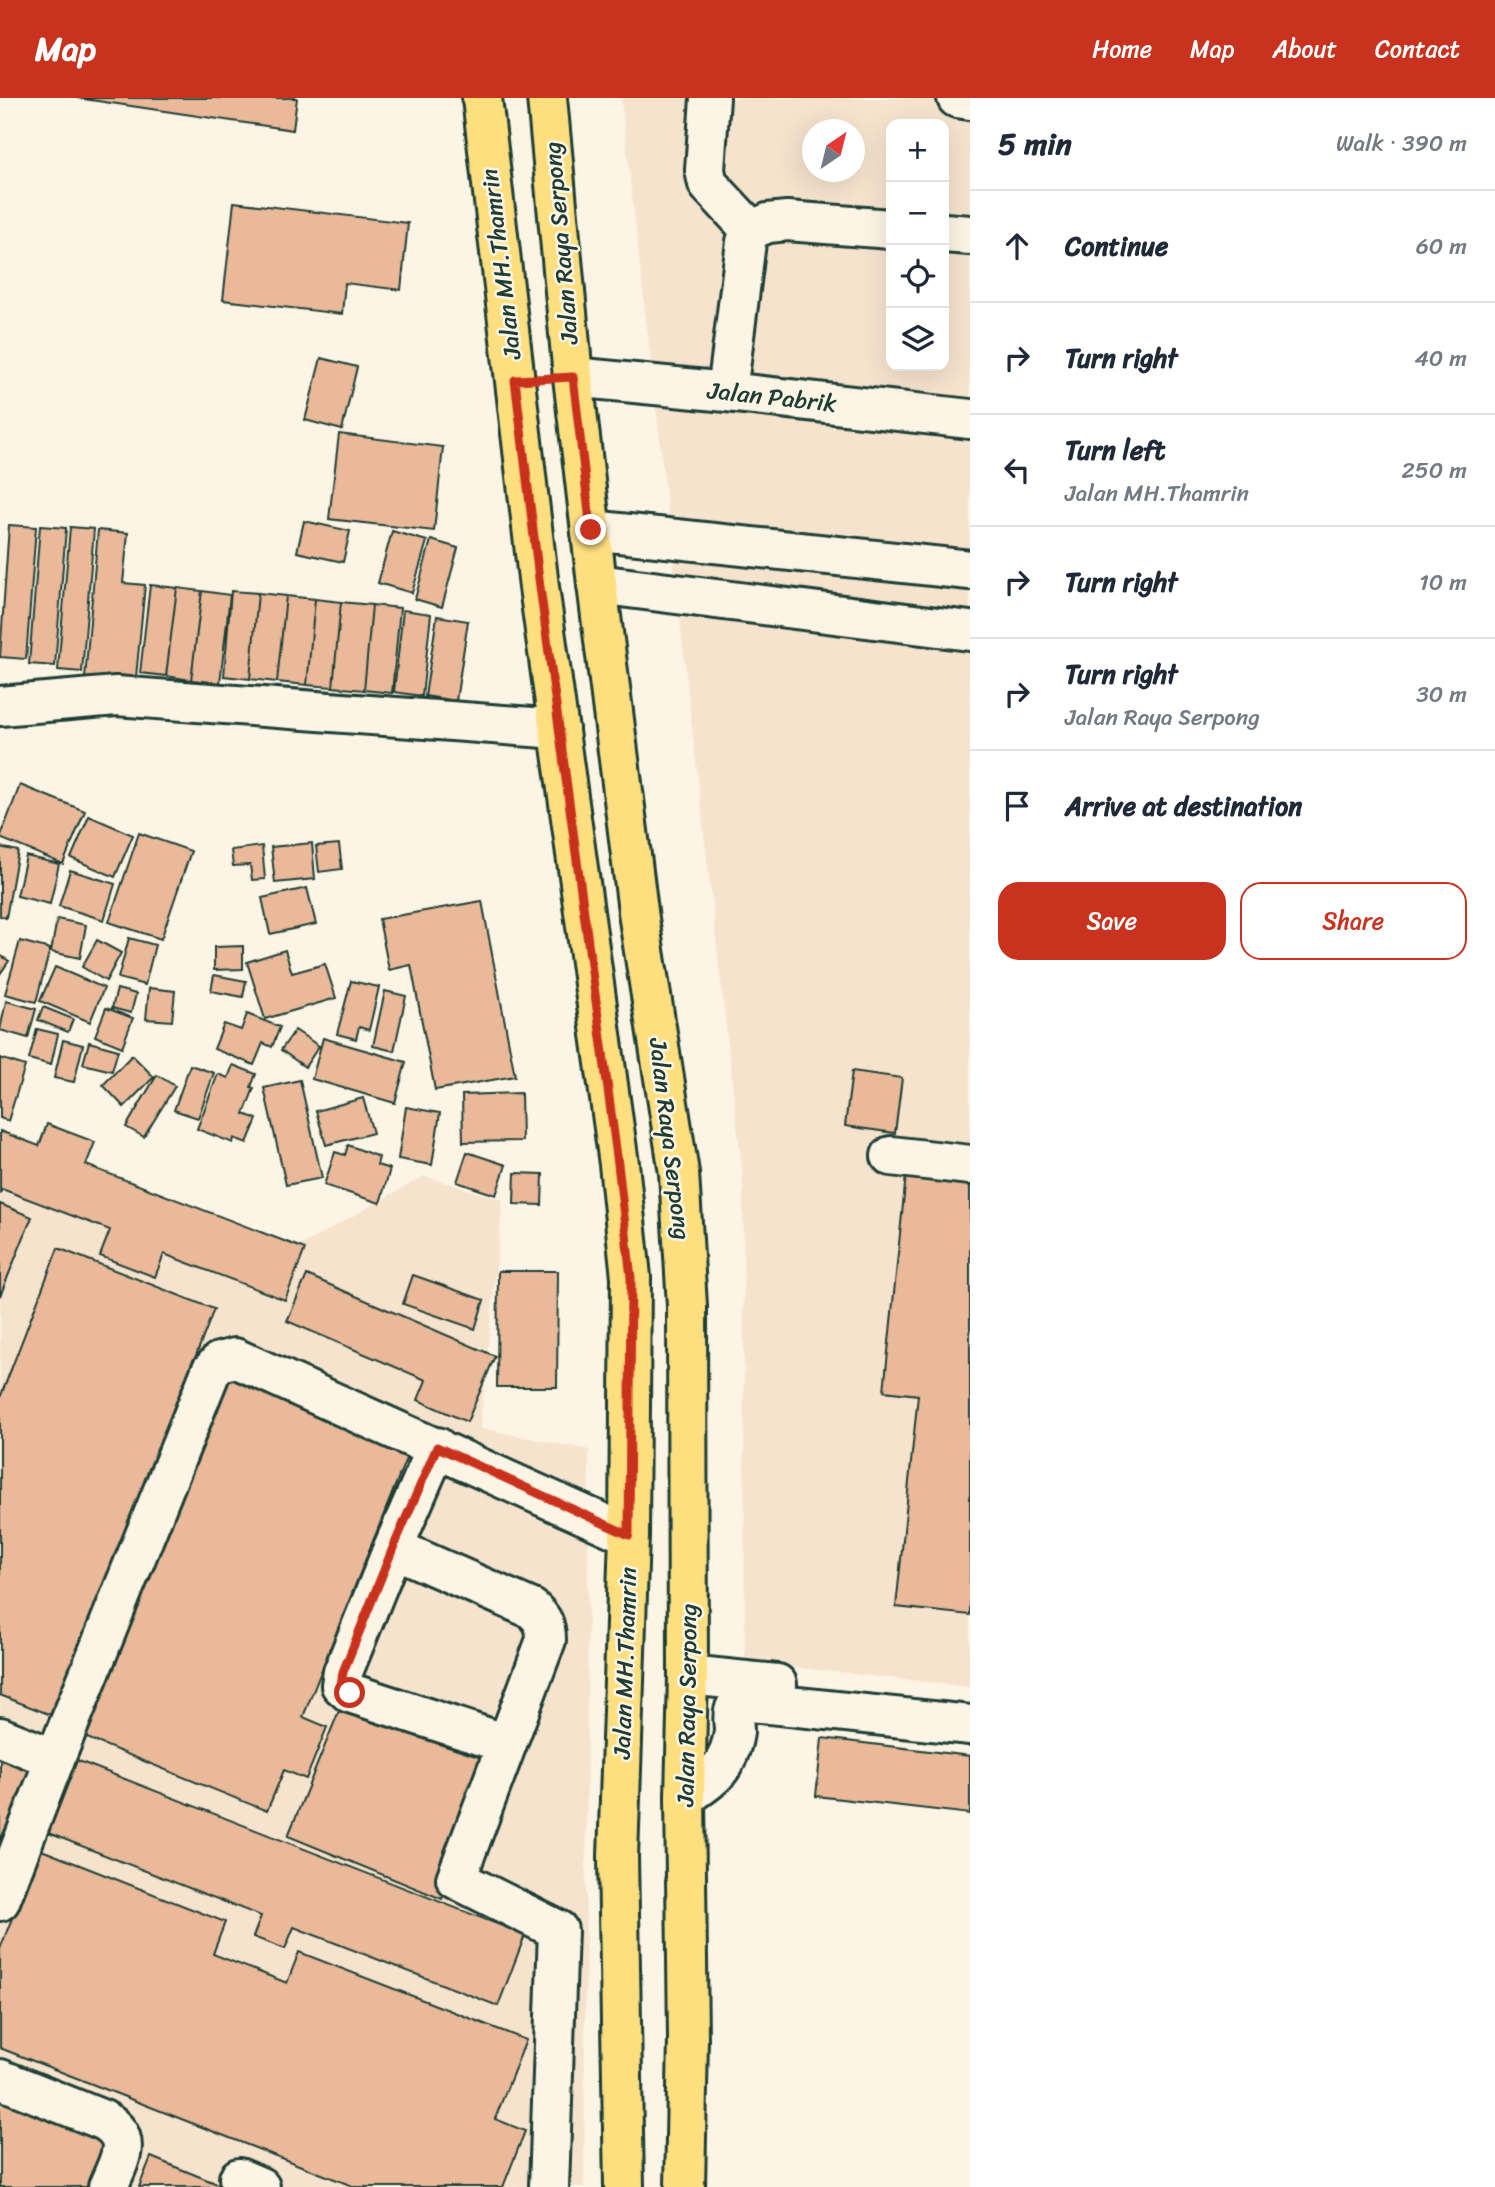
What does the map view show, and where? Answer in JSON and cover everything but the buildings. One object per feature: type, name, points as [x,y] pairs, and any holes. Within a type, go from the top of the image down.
[{"type":"main road","name":"Jalan MH.Thamrin","points":[[482,98],[559,729],[617,1151],[631,1278],[629,1535],[618,1857],[624,2187]]},
{"type":"main road","name":"Jalan Raya Serpong","points":[[547,98],[573,377],[597,584],[639,919],[679,1174],[687,1306],[688,1675],[685,1797],[688,2039],[685,2187]]},
{"type":"main road","points":[[515,380],[573,377]]},
{"type":"lane","points":[[710,98],[705,170],[708,184],[751,230]]},
{"type":"lane","points":[[957,98],[970,100]]},
{"type":"lane","points":[[727,392],[746,242],[751,230],[768,223],[787,221],[886,229]]},
{"type":"lane","points":[[949,233],[970,235]]},
{"type":"lane","name":"Jalan Pabrik","points":[[573,377],[970,419]]},
{"type":"lane","points":[[591,530],[970,570]]},
{"type":"lane","points":[[597,584],[970,631]]},
{"type":"lane","points":[[0,706],[116,696],[559,729]]},
{"type":"lane","points":[[891,1156],[970,1165]]},
{"type":"lane","points":[[0,1901],[211,1371],[219,1362],[235,1357],[629,1535]]},
{"type":"lane","points":[[437,1447],[393,1548],[343,1672],[341,1685],[350,1693],[507,1744]]},
{"type":"lane","points":[[393,1548],[532,1609],[546,1626],[546,1640],[456,1879],[558,1930],[550,2187]]},
{"type":"lane","points":[[688,1675],[970,1725]]},
{"type":"lane","points":[[685,1797],[706,1783],[723,1764],[734,1735],[733,1712],[741,1701],[970,1702]]},
{"type":"lane","points":[[0,1737],[55,1759]]},
{"type":"lane","points":[[0,2079],[103,2120],[118,2130],[123,2148],[108,2187]]},
{"type":"shaded area","points":[[621,98],[970,98],[970,1687],[745,1662],[743,1178]]},
{"type":"shaded area","points":[[0,1138],[289,1252],[424,1176],[503,1200],[480,1428],[589,1450],[584,2187],[0,2187]]},
{"type":"route","points":[[350,1693],[341,1685],[340,1679],[437,1447],[629,1535],[631,1278],[515,380],[573,377],[591,530]]}]
